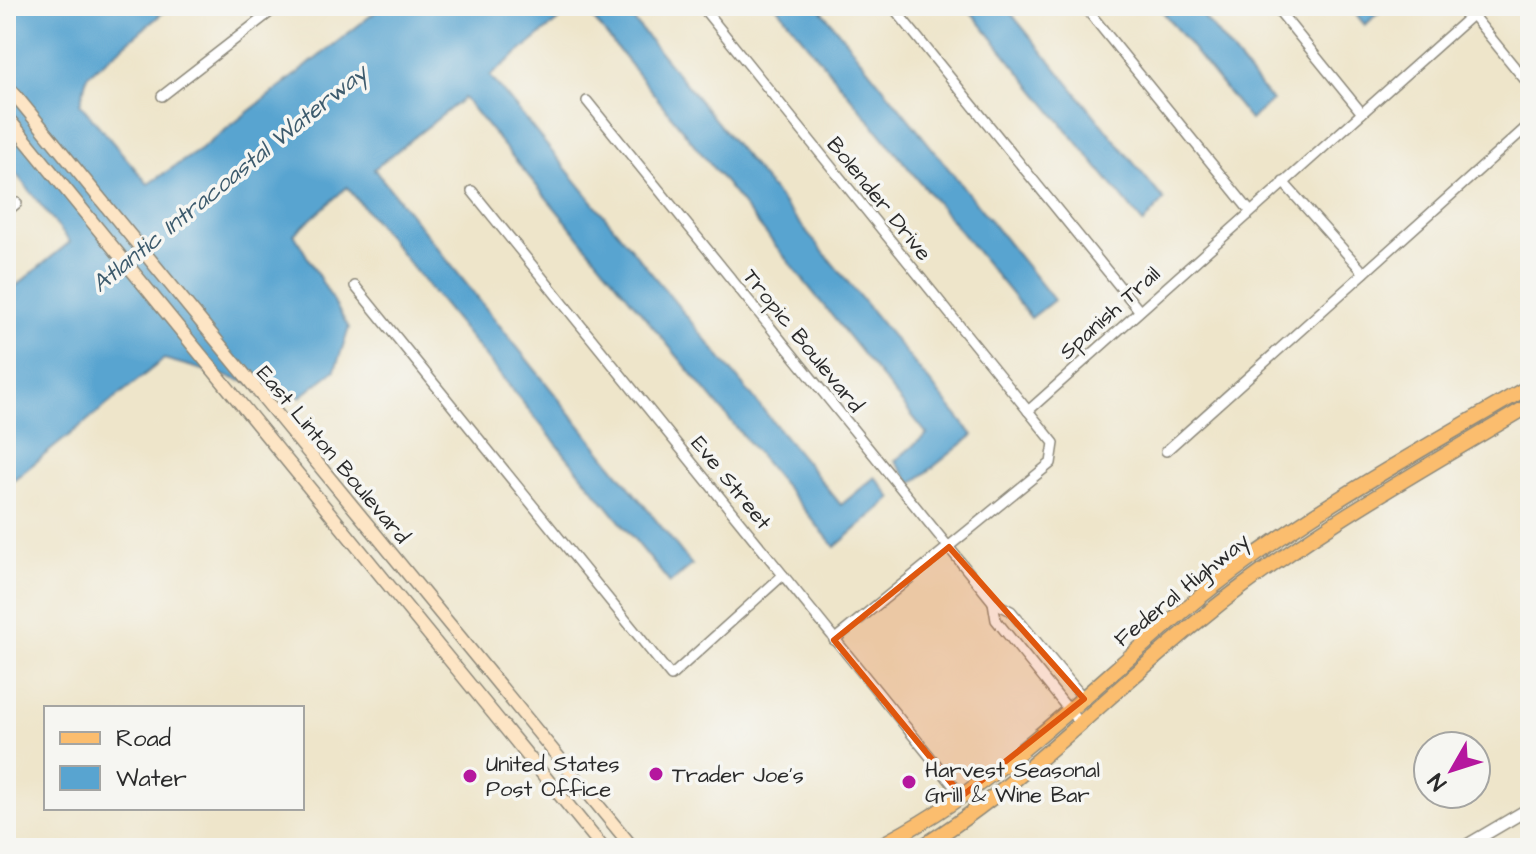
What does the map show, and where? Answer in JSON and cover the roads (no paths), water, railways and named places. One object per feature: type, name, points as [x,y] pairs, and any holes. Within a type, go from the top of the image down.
[{"type":"main road","name":"East Linton Boulevard","points":[[6,84],[633,848]]},
{"type":"main road","name":"East Linton Boulevard","points":[[6,116],[603,848]]},
{"type":"main road","name":"Federal Highway","points":[[875,848],[962,796],[1070,711],[1195,601],[1251,559],[1327,507],[1530,386]]},
{"type":"main road","name":"Federal Highway","points":[[920,848],[1003,792],[1247,583],[1335,522],[1530,405]]},
{"type":"main road","points":[[1247,583],[1251,559]]},
{"type":"main road","points":[[462,674],[480,660]]},
{"type":"street","points":[[162,96],[278,6]]},
{"type":"street","points":[[892,6],[1138,309]]},
{"type":"street","points":[[1084,6],[1250,211]]},
{"type":"street","points":[[1275,6],[1361,112]]},
{"type":"street","name":"Bolender Drive","points":[[703,8],[1028,411]]},
{"type":"street","points":[[1469,10],[1530,86]]},
{"type":"street","name":"Spanish Trail","points":[[1028,411],[1138,309],[1361,112],[1469,10]]},
{"type":"street","name":"Tropic Boulevard","points":[[587,101],[993,602],[1011,611],[1095,712]]},
{"type":"street","points":[[1166,451],[1530,124]]},
{"type":"street","points":[[1283,182],[1364,273]]},
{"type":"street","name":"Eve Street","points":[[472,191],[962,796]]},
{"type":"street","points":[[6,212],[17,203]]},
{"type":"street","points":[[355,286],[671,676],[783,575]]},
{"type":"street","points":[[834,640],[1051,463],[1054,443],[1028,411]]},
{"type":"street","name":"Tropic Boulevard","points":[[993,602],[996,620],[1081,725]]},
{"type":"street","points":[[1462,848],[1530,808]]},
{"type":"water","name":"Atlantic Intracoastal Waterway","points":[[18,6],[171,6],[87,76],[80,104],[148,184],[201,149],[383,6],[576,6],[490,76],[841,505],[875,477],[892,498],[835,547],[464,98],[374,169],[692,565],[670,583],[347,187],[294,234],[349,328],[335,370],[300,397],[164,359],[6,486],[6,294],[70,242],[6,161],[6,13]]},
{"type":"water","points":[[583,6],[622,6],[973,435],[912,484],[895,461],[927,434]]},
{"type":"water","points":[[776,6],[818,6],[1054,300],[1031,318]]},
{"type":"water","points":[[966,6],[1005,6],[1164,200],[1143,223]]},
{"type":"water","points":[[1158,6],[1195,6],[1272,101],[1250,120]]},
{"type":"water","points":[[1349,6],[1383,6],[1384,8],[1365,25]]},
{"type":"railway","points":[[1510,848],[1530,836]]},
{"type":"place","name":"Trader Joe's","points":[[656,774]]},
{"type":"place","name":"United States Post Office","points":[[470,776]]},
{"type":"place","name":"Harvest Seasonal Grill & Wine Bar","points":[[909,782]]}]
